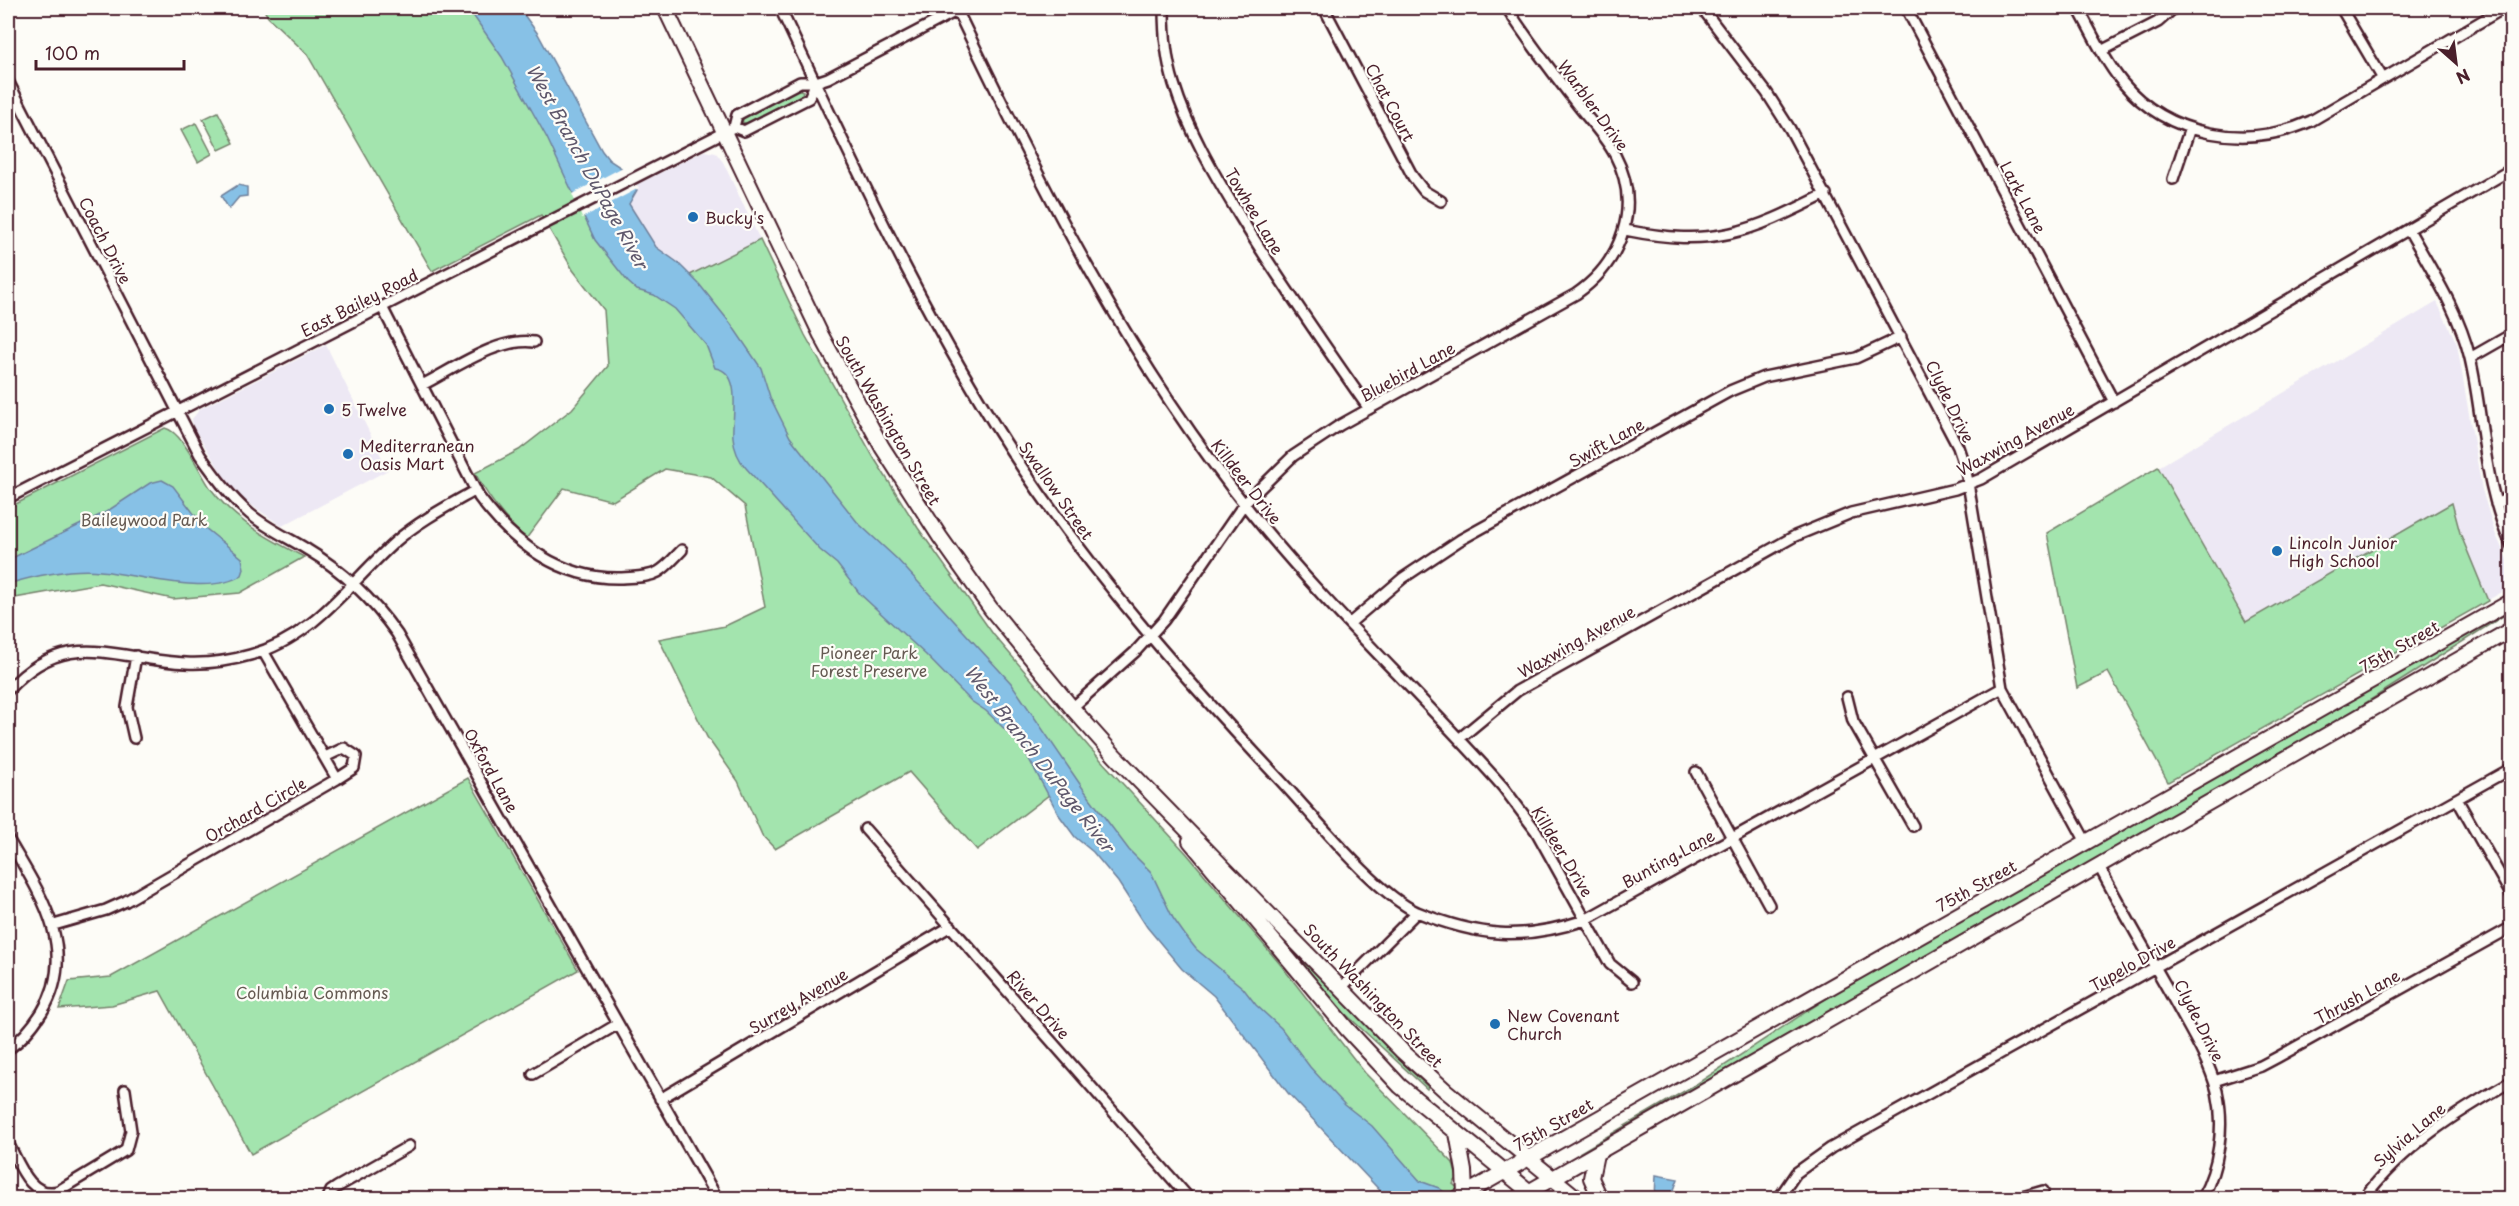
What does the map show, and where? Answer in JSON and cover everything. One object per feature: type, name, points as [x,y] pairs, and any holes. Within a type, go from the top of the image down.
[{"type":"main road","name":"South Washington Street","points":[[665,8],[729,129],[821,335],[882,447],[964,573],[1072,708],[1159,802],[1230,870],[1341,988],[1446,1091],[1528,1158],[1551,1180],[1577,1198]]},
{"type":"main road","name":"75th Street","points":[[1461,1196],[2511,601]]},
{"type":"main road","points":[[1528,1196],[1596,1154],[2100,867],[2511,629]]},
{"type":"main road","name":"South Washington Street","points":[[1159,802],[1220,880],[1373,1058],[1415,1100],[1504,1172],[1528,1196]]},
{"type":"main road","points":[[1457,1133],[1464,1171],[1461,1196]]},
{"type":"main road","points":[[1596,1154],[1592,1178],[1600,1198]]},
{"type":"street","name":"Swallow Street","points":[[780,8],[926,305],[981,402],[1064,528],[1149,637],[1365,870],[1404,905],[1417,912]]},
{"type":"street","name":"Towhee Lane","points":[[1164,8],[1166,52],[1173,82],[1191,127],[1225,191],[1270,265],[1369,409]]},
{"type":"street","name":"Chat Court","points":[[1324,8],[1413,177],[1424,191],[1441,201]]},
{"type":"street","name":"Warbler Drive","points":[[1507,8],[1537,53],[1615,155],[1626,192],[1625,230]]},
{"type":"street","name":"Clyde Drive","points":[[1702,8],[1767,93],[1826,194],[1958,447],[1968,484],[2002,688],[2086,842]]},
{"type":"street","name":"Lark Lane","points":[[1906,8],[2114,402]]},
{"type":"street","points":[[2078,8],[2101,51],[2123,83],[2139,98],[2165,117],[2190,128],[2212,134],[2243,137],[2285,131],[2311,121],[2504,8]]},
{"type":"street","points":[[2101,51],[2158,22],[2174,8]]},
{"type":"street","points":[[2341,8],[2383,79]]},
{"type":"street","points":[[816,82],[809,98],[744,131],[729,129],[737,115],[800,82],[816,82],[960,9]]},
{"type":"street","name":"Killdeer Drive","points":[[960,9],[1053,204],[1098,287],[1158,385],[1244,504],[1350,623],[1459,739],[1530,821],[1585,920]]},
{"type":"street","name":"Coach Drive","points":[[8,81],[177,412]]},
{"type":"street","points":[[2173,179],[2190,128]]},
{"type":"street","name":"East Bailey Road","points":[[8,498],[729,129]]},
{"type":"street","name":"Waxwing Avenue","points":[[1459,739],[1517,691],[1795,536],[1851,513],[1968,484],[2114,402],[2511,169]]},
{"type":"street","points":[[1625,230],[1679,238],[1720,236],[1757,227],[1826,194]]},
{"type":"street","name":"Bluebird Lane","points":[[1072,708],[1149,637],[1192,582],[1244,504],[1293,456],[1369,409],[1587,287],[1607,267],[1618,249],[1625,230]]},
{"type":"street","points":[[2409,230],[2449,302],[2470,358],[2484,456],[2496,504],[2511,546]]},
{"type":"street","points":[[382,307],[476,490],[495,518],[518,541],[543,557],[583,573],[617,578],[651,575],[665,567],[682,550]]},
{"type":"street","points":[[2470,358],[2511,334]]},
{"type":"street","name":"Swift Lane","points":[[1350,623],[1403,578],[1460,540],[1730,390],[1764,377],[1856,358],[1902,337]]},
{"type":"street","points":[[422,385],[502,345],[522,340],[534,342]]},
{"type":"street","name":"Oxford Lane","points":[[177,412],[200,455],[238,504],[269,528],[331,565],[354,583],[378,607],[397,634],[717,1198]]},
{"type":"street","points":[[8,690],[32,668],[68,653],[94,650],[171,662],[207,663],[263,651],[312,624],[370,565],[417,525],[476,490]]},
{"type":"street","points":[[2496,504],[2511,496]]},
{"type":"street","points":[[263,651],[337,779]]},
{"type":"street","points":[[134,738],[127,707],[136,656]]},
{"type":"street","name":"Bunting Lane","points":[[1417,912],[1471,931],[1506,935],[1545,931],[1585,920],[2002,688]]},
{"type":"street","points":[[1847,697],[1850,714],[1913,826]]},
{"type":"street","name":"Orchard Circle","points":[[54,925],[106,910],[126,901],[337,779],[354,768],[356,756],[344,748],[325,757]]},
{"type":"street","name":"Tupelo Drive","points":[[1779,1198],[1796,1173],[1831,1148],[2511,768]]},
{"type":"street","name":"Bunting Lane","points":[[1696,772],[1769,905]]},
{"type":"street","points":[[2457,799],[2511,896]]},
{"type":"street","name":"River Drive","points":[[865,829],[1189,1198]]},
{"type":"street","points":[[8,839],[38,890],[54,925],[58,959],[51,994],[33,1025],[8,1048]]},
{"type":"street","name":"Clyde Drive","points":[[2100,867],[2198,1044],[2214,1082],[2219,1107],[2220,1136],[2216,1163],[2202,1198]]},
{"type":"street","points":[[1341,988],[1417,912]]},
{"type":"street","points":[[1585,920],[1615,970],[1632,982]]},
{"type":"street","name":"Surrey Avenue","points":[[660,1098],[951,926]]},
{"type":"street","name":"Thrush Lane","points":[[2214,1082],[2261,1066],[2511,927]]},
{"type":"street","points":[[533,1074],[618,1024]]},
{"type":"street","name":"Sylvia Lane","points":[[2364,1198],[2391,1168],[2434,1129],[2511,1081]]},
{"type":"street","points":[[8,1143],[34,1187],[46,1192],[58,1191],[126,1150],[131,1131],[125,1090]]},
{"type":"street","points":[[328,1198],[337,1187],[409,1146]]},
{"type":"street","points":[[2019,1198],[2043,1191]]},
{"type":"shaded area","points":[[704,151],[716,153],[723,162],[760,240],[690,275],[656,247],[629,204],[637,190],[634,186]]},
{"type":"shaded area","name":"Lincoln Junior High School","points":[[2437,302],[2457,344],[2482,490],[2495,533],[2511,568],[2511,587],[2168,782],[2108,672],[2077,688],[2047,533]]},
{"type":"shaded area","points":[[326,345],[388,470],[282,526],[244,500],[223,475],[193,427],[192,419],[200,409]]},
{"type":"green space","name":"Pioneer Park Forest Preserve","points":[[263,8],[498,8],[643,270],[690,275],[760,240],[805,335],[874,458],[918,528],[993,634],[1089,747],[1187,854],[1280,964],[1365,1073],[1453,1163],[1457,1178],[1453,1184],[1469,1198],[1411,1198],[1189,960],[1062,785],[977,850],[909,772],[775,849],[762,835],[738,781],[707,737],[659,639],[725,626],[765,607],[745,506],[711,477],[665,469],[613,501],[564,488],[526,539],[511,524],[491,500],[475,473],[519,450],[572,409],[608,366],[604,310],[573,270],[541,215],[432,271],[307,54],[268,17]]},
{"type":"green space","points":[[797,89],[803,91],[801,97],[748,124],[742,122],[744,117]]},
{"type":"green space","points":[[218,112],[234,143],[219,150],[203,119]]},
{"type":"green space","points":[[196,123],[212,154],[198,162],[181,130]]},
{"type":"green space","name":"Baileywood Park","points":[[165,428],[172,431],[185,445],[211,489],[231,511],[266,536],[304,557],[240,593],[173,599],[100,583],[15,598],[8,605],[8,508]]},
{"type":"green space","points":[[2158,467],[2246,622],[2452,503],[2460,533],[2488,601],[2168,782],[2108,672],[2077,688],[2047,533]]},
{"type":"green space","points":[[2511,608],[2511,611],[2315,735],[1579,1153],[1698,1083],[1833,994]]},
{"type":"green space","name":"Columbia Commons","points":[[468,778],[578,970],[251,1154],[160,991],[112,1005],[59,1009],[69,981],[111,977]]},
{"type":"green space","points":[[1253,905],[1389,1050],[1428,1087],[1427,1089],[1326,996],[1250,907]]},
{"type":"water","name":"West Branch DuPage River","points":[[468,8],[519,8],[538,34],[602,151],[609,160],[623,169],[637,190],[629,204],[656,247],[677,262],[699,284],[731,324],[761,368],[770,397],[790,437],[858,523],[897,559],[1011,683],[1084,790],[1129,850],[1151,872],[1173,918],[1196,949],[1243,988],[1256,1005],[1281,1028],[1310,1067],[1345,1105],[1372,1126],[1420,1181],[1439,1188],[1451,1198],[1387,1198],[1288,1093],[1214,996],[1182,969],[1147,927],[1118,882],[1093,852],[1075,837],[1059,815],[1022,746],[986,711],[971,701],[926,655],[860,594],[837,564],[820,550],[746,468],[735,450],[734,397],[730,378],[724,371],[715,368],[706,345],[675,309],[654,295],[637,290],[595,240],[547,138],[502,57]]},
{"type":"water","points":[[238,185],[247,187],[247,196],[239,197],[229,209],[221,196]]},
{"type":"water","points":[[162,480],[173,486],[204,527],[242,558],[244,569],[242,575],[228,581],[192,584],[89,570],[41,576],[8,584],[8,560],[106,512],[150,483]]},
{"type":"water","points":[[1656,1175],[1678,1179],[1671,1198],[1655,1198]]},
{"type":"pier","points":[[625,166],[639,188],[582,218],[572,194]]},
{"type":"place","name":"Bucky's","points":[[693,217]]},
{"type":"place","name":"5 Twelve","points":[[329,409]]},
{"type":"place","name":"Mediterranean Oasis Mart","points":[[348,454]]},
{"type":"place","name":"Lincoln Junior High School","points":[[2277,551]]},
{"type":"place","name":"New Covenant Church","points":[[1495,1024]]}]
